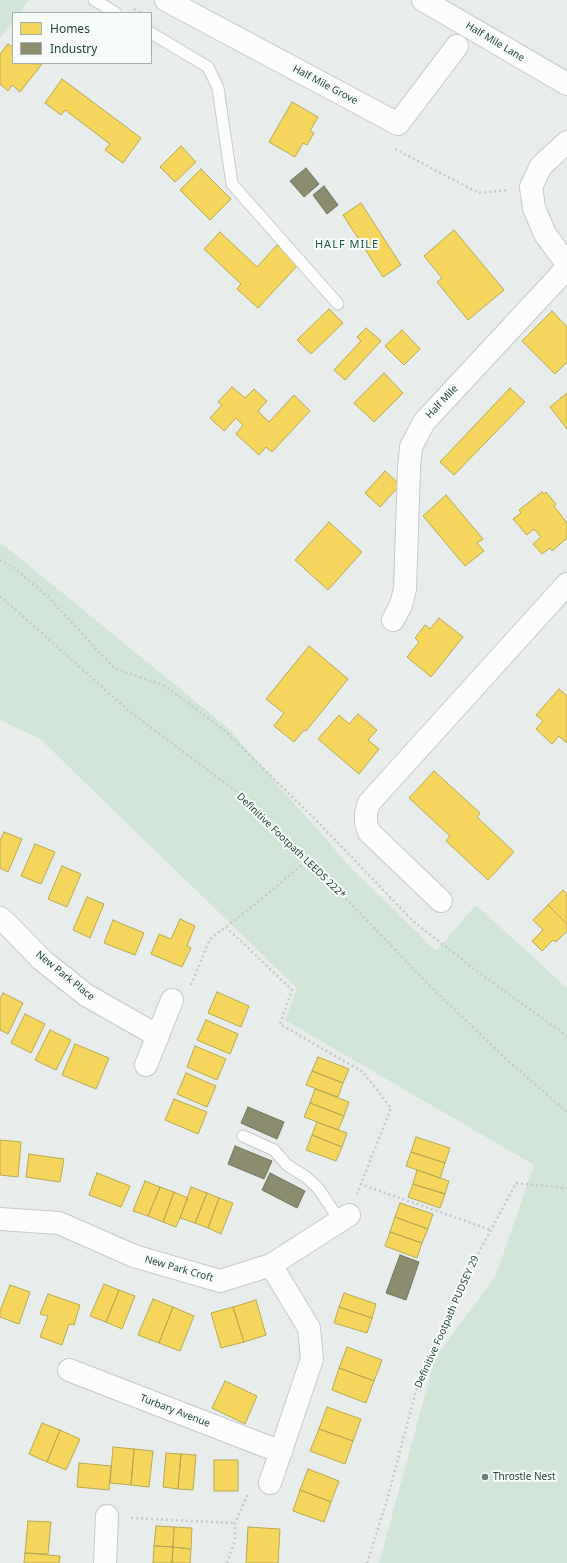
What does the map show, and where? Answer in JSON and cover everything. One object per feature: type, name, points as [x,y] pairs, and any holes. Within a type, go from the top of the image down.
[{"type":"street","name":"Half Mile Grove","points":[[166,0],[398,124],[457,46]]},
{"type":"street","name":"Half Mile Lane","points":[[435,3],[567,84]]},
{"type":"street","points":[[567,142],[541,166],[531,187],[534,208],[545,234],[567,264]]},
{"type":"street","name":"Half Mile","points":[[393,620],[401,605],[405,588],[411,447],[424,422],[567,268]]},
{"type":"street","points":[[441,901],[369,832],[366,823],[366,813],[369,803],[567,584]]},
{"type":"street","name":"New Park Place","points":[[0,918],[42,960],[86,996],[158,1036]]},
{"type":"street","points":[[146,1065],[172,1000]]},
{"type":"street","name":"New Park Croft","points":[[0,1219],[59,1223],[134,1256],[220,1281],[272,1265],[344,1218]]},
{"type":"street","points":[[270,1483],[312,1359],[309,1328],[272,1265]]},
{"type":"street","name":"Turbary Avenue","points":[[69,1370],[281,1452]]},
{"type":"street","points":[[105,1563],[107,1516]]},
{"type":"lane","points":[[94,0],[114,12]]},
{"type":"lane","points":[[152,34],[208,67],[218,88],[232,184],[338,304]]},
{"type":"lane","points":[[243,1136],[274,1150],[287,1165],[306,1176],[344,1218]]},
{"type":"path","points":[[0,560],[13,567],[48,597],[114,668],[165,686],[225,731],[316,820],[413,921],[478,972],[567,1036]]},
{"type":"path","name":"Definitive Footpath LEEDS 222*","points":[[0,596],[129,711],[233,789],[307,860],[427,983],[507,1060],[567,1112]]},
{"type":"path","points":[[172,1000],[183,1004],[210,939],[307,860]]},
{"type":"path","points":[[226,927],[292,990],[280,1024],[363,1072],[391,1108],[360,1184],[344,1218]]},
{"type":"path","points":[[360,1184],[490,1230]]},
{"type":"path","name":"Definitive Footpath PUDSEY 29","points":[[367,1563],[386,1500],[416,1387],[441,1338],[466,1276],[490,1230],[516,1184],[567,1188]]},
{"type":"path","points":[[227,1563],[235,1540],[235,1523],[249,1493],[270,1483]]},
{"type":"path","points":[[107,1516],[235,1523]]},
{"type":"green space","points":[[0,0],[29,0],[20,12],[12,12],[12,23],[0,39]]},
{"type":"green space","points":[[0,542],[228,728],[354,871],[436,951],[476,905],[567,988],[567,1563],[379,1563],[435,1358],[496,1275],[534,1165],[285,1020],[297,988],[40,739],[0,720]]},
{"type":"building: Homes","points":[[8,44],[12,46],[12,64],[42,64],[20,92],[12,85],[8,91],[0,84],[0,54]]},
{"type":"building: Homes","points":[[62,79],[141,138],[123,163],[105,150],[110,144],[65,110],[61,115],[45,103]]},
{"type":"building: Homes","points":[[292,102],[318,117],[310,131],[314,133],[307,145],[303,143],[295,157],[269,142]]},
{"type":"building: Homes","points":[[181,146],[196,162],[175,182],[160,167]]},
{"type":"building: Homes","points":[[201,169],[231,199],[210,220],[180,190]]},
{"type":"building: Homes","points":[[361,203],[401,265],[383,277],[343,215]]},
{"type":"building: Homes","points":[[454,230],[504,290],[468,320],[437,282],[442,278],[424,256]]},
{"type":"building: Homes","points":[[220,232],[257,267],[277,245],[298,265],[258,308],[237,289],[241,284],[204,249]]},
{"type":"building: Homes","points":[[329,309],[343,323],[311,354],[297,340]]},
{"type":"building: Homes","points":[[552,311],[567,327],[567,362],[555,374],[522,341]]},
{"type":"building: Homes","points":[[366,328],[381,341],[345,380],[334,370],[361,341],[357,337]]},
{"type":"building: Homes","points":[[402,330],[420,349],[404,365],[385,346]]},
{"type":"building: Homes","points":[[384,373],[403,393],[374,422],[354,403]]},
{"type":"building: Homes","points":[[232,387],[245,398],[254,389],[267,401],[258,411],[269,422],[294,395],[310,411],[272,452],[266,447],[259,455],[236,434],[243,425],[236,418],[224,431],[210,418],[222,405],[218,402]]},
{"type":"building: Homes","points":[[510,388],[525,402],[454,475],[440,462]]},
{"type":"building: Homes","points":[[567,393],[567,429],[550,407]]},
{"type":"building: Homes","points":[[385,471],[400,485],[380,507],[365,493]]},
{"type":"building: Homes","points":[[542,492],[544,494],[546,492],[556,504],[554,506],[567,523],[567,538],[552,551],[550,548],[542,554],[533,544],[541,537],[534,529],[527,535],[513,519],[521,513],[519,510]]},
{"type":"building: Homes","points":[[446,495],[483,539],[477,543],[484,551],[465,566],[423,516]]},
{"type":"building: Homes","points":[[329,522],[362,552],[328,590],[295,560]]},
{"type":"building: Homes","points":[[439,618],[463,637],[431,677],[407,657],[419,642],[415,638],[425,625],[430,629]]},
{"type":"building: Homes","points":[[309,646],[348,679],[306,731],[304,730],[294,742],[274,726],[284,713],[266,699]]},
{"type":"building: Homes","points":[[559,689],[567,696],[567,743],[559,736],[552,744],[536,729],[543,721],[536,715]]},
{"type":"building: Homes","points":[[358,714],[377,730],[368,740],[379,749],[359,774],[318,739],[339,715],[349,724]]},
{"type":"building: Homes","points":[[434,771],[480,813],[477,817],[514,852],[488,880],[446,841],[450,836],[409,798]]},
{"type":"building: Homes","points":[[4,832],[22,839],[8,872],[0,868],[0,841]]},
{"type":"building: Homes","points":[[35,844],[55,852],[41,884],[21,876]]},
{"type":"building: Homes","points":[[62,866],[81,874],[67,907],[48,899]]},
{"type":"building: Homes","points":[[563,890],[567,894],[567,924],[548,905]]},
{"type":"building: Homes","points":[[87,897],[104,904],[90,938],[73,930]]},
{"type":"building: Homes","points":[[548,905],[567,924],[567,931],[556,942],[553,940],[542,951],[532,941],[543,930],[533,920]]},
{"type":"building: Homes","points":[[180,919],[195,926],[187,946],[191,948],[182,967],[151,954],[159,934],[171,939]]},
{"type":"building: Homes","points":[[113,920],[144,933],[135,955],[104,943]]},
{"type":"building: Homes","points":[[217,992],[249,1006],[241,1027],[208,1013]]},
{"type":"building: Homes","points":[[3,993],[23,1003],[8,1034],[0,1030],[0,999]]},
{"type":"building: Homes","points":[[25,1014],[45,1024],[31,1053],[11,1043]]},
{"type":"building: Homes","points":[[206,1020],[238,1034],[230,1054],[197,1040]]},
{"type":"building: Homes","points":[[50,1030],[71,1040],[56,1070],[35,1060]]},
{"type":"building: Homes","points":[[75,1044],[109,1058],[96,1089],[62,1075]]},
{"type":"building: Homes","points":[[195,1046],[226,1059],[217,1080],[187,1067]]},
{"type":"building: Homes","points":[[318,1057],[349,1069],[343,1083],[312,1071]]},
{"type":"building: Homes","points":[[312,1071],[343,1083],[338,1097],[306,1085]]},
{"type":"building: Homes","points":[[186,1073],[216,1086],[207,1107],[177,1094]]},
{"type":"building: Homes","points":[[315,1089],[349,1102],[344,1116],[310,1103]]},
{"type":"building: Homes","points":[[174,1099],[207,1112],[198,1134],[165,1120]]},
{"type":"building: Homes","points":[[310,1103],[344,1116],[338,1130],[304,1117]]},
{"type":"building: Homes","points":[[317,1122],[347,1133],[342,1147],[312,1135]]},
{"type":"building: Homes","points":[[312,1135],[342,1147],[336,1161],[306,1150]]},
{"type":"building: Homes","points":[[416,1137],[450,1148],[445,1163],[411,1152]]},
{"type":"building: Homes","points":[[0,1140],[21,1142],[18,1177],[0,1175]]},
{"type":"building: Homes","points":[[411,1152],[445,1163],[440,1178],[406,1166]]},
{"type":"building: Homes","points":[[29,1154],[64,1159],[60,1182],[26,1177]]},
{"type":"building: Homes","points":[[417,1170],[449,1181],[445,1194],[413,1184]]},
{"type":"building: Homes","points":[[97,1173],[130,1186],[121,1207],[89,1195]]},
{"type":"building: Homes","points":[[145,1181],[160,1187],[148,1216],[133,1211]]},
{"type":"building: Homes","points":[[413,1184],[445,1194],[440,1208],[408,1197]]},
{"type":"building: Homes","points":[[160,1187],[174,1192],[163,1222],[148,1216]]},
{"type":"building: Homes","points":[[191,1187],[207,1193],[195,1223],[180,1218]]},
{"type":"building: Homes","points":[[174,1192],[188,1198],[176,1227],[163,1222]]},
{"type":"building: Homes","points":[[207,1193],[219,1198],[208,1228],[195,1223]]},
{"type":"building: Homes","points":[[219,1198],[233,1203],[221,1234],[208,1228]]},
{"type":"building: Homes","points":[[400,1203],[433,1214],[428,1229],[395,1217]]},
{"type":"building: Homes","points":[[395,1217],[428,1229],[422,1243],[390,1232]]},
{"type":"building: Homes","points":[[390,1232],[422,1243],[417,1258],[385,1246]]},
{"type":"building: Homes","points":[[104,1284],[119,1290],[106,1322],[90,1316]]},
{"type":"building: Homes","points":[[10,1285],[30,1292],[19,1324],[0,1317],[0,1311]]},
{"type":"building: Homes","points":[[119,1290],[135,1296],[122,1329],[106,1322]]},
{"type":"building: Homes","points":[[344,1293],[376,1304],[372,1318],[339,1307]]},
{"type":"building: Homes","points":[[48,1294],[80,1305],[74,1325],[69,1324],[62,1345],[40,1337],[48,1316],[40,1314]]},
{"type":"building: Homes","points":[[153,1299],[173,1307],[159,1343],[138,1335]]},
{"type":"building: Homes","points":[[256,1300],[266,1335],[244,1342],[233,1307]]},
{"type":"building: Homes","points":[[173,1307],[194,1316],[180,1351],[159,1343]]},
{"type":"building: Homes","points":[[233,1307],[244,1342],[221,1348],[211,1313]]},
{"type":"building: Homes","points":[[339,1307],[372,1318],[367,1333],[334,1323]]},
{"type":"building: Homes","points":[[347,1347],[382,1360],[374,1381],[339,1368]]},
{"type":"building: Homes","points":[[339,1368],[374,1381],[366,1403],[332,1390]]},
{"type":"building: Homes","points":[[225,1381],[257,1396],[245,1424],[212,1408]]},
{"type":"building: Homes","points":[[327,1407],[361,1419],[353,1441],[319,1429]]},
{"type":"building: Homes","points":[[42,1423],[60,1430],[47,1462],[29,1454]]},
{"type":"building: Homes","points":[[319,1429],[353,1441],[345,1464],[310,1451]]},
{"type":"building: Homes","points":[[60,1430],[80,1439],[66,1470],[47,1462]]},
{"type":"building: Homes","points":[[113,1447],[134,1449],[131,1485],[110,1483]]},
{"type":"building: Homes","points":[[134,1449],[153,1451],[149,1487],[131,1485]]},
{"type":"building: Homes","points":[[166,1453],[181,1454],[178,1489],[163,1487]]},
{"type":"building: Homes","points":[[181,1454],[196,1455],[193,1490],[178,1489]]},
{"type":"building: Homes","points":[[214,1460],[238,1460],[238,1491],[214,1491]]},
{"type":"building: Homes","points":[[79,1463],[111,1466],[109,1490],[77,1487]]},
{"type":"building: Homes","points":[[308,1469],[339,1481],[331,1502],[300,1490]]},
{"type":"building: Homes","points":[[300,1490],[331,1502],[324,1522],[293,1511]]},
{"type":"building: Homes","points":[[28,1521],[51,1522],[48,1554],[25,1553]]},
{"type":"building: Homes","points":[[156,1526],[174,1527],[173,1547],[154,1546]]},
{"type":"building: Homes","points":[[174,1527],[192,1528],[191,1549],[173,1547]]},
{"type":"building: Homes","points":[[248,1527],[280,1529],[278,1563],[246,1563]]},
{"type":"building: Homes","points":[[154,1546],[173,1547],[172,1563],[153,1563]]},
{"type":"building: Homes","points":[[173,1547],[191,1549],[190,1563],[172,1563]]},
{"type":"building: Homes","points":[[25,1553],[60,1556],[59,1563],[24,1563]]},
{"type":"building: Industry","points":[[306,168],[319,184],[304,197],[290,181]]},
{"type":"building: Industry","points":[[324,186],[338,205],[327,214],[313,195]]},
{"type":"building: Industry","points":[[248,1107],[284,1122],[277,1139],[241,1123]]},
{"type":"building: Industry","points":[[235,1146],[272,1161],[264,1179],[228,1164]]},
{"type":"building: Industry","points":[[270,1173],[305,1191],[297,1208],[262,1190]]},
{"type":"building: Industry","points":[[400,1255],[419,1262],[406,1300],[386,1293]]},
{"type":"place","name":"Throstle Nest","points":[[485,1477]]},
{"type":"district","name":"HALF MILE","points":[[347,245]]}]
